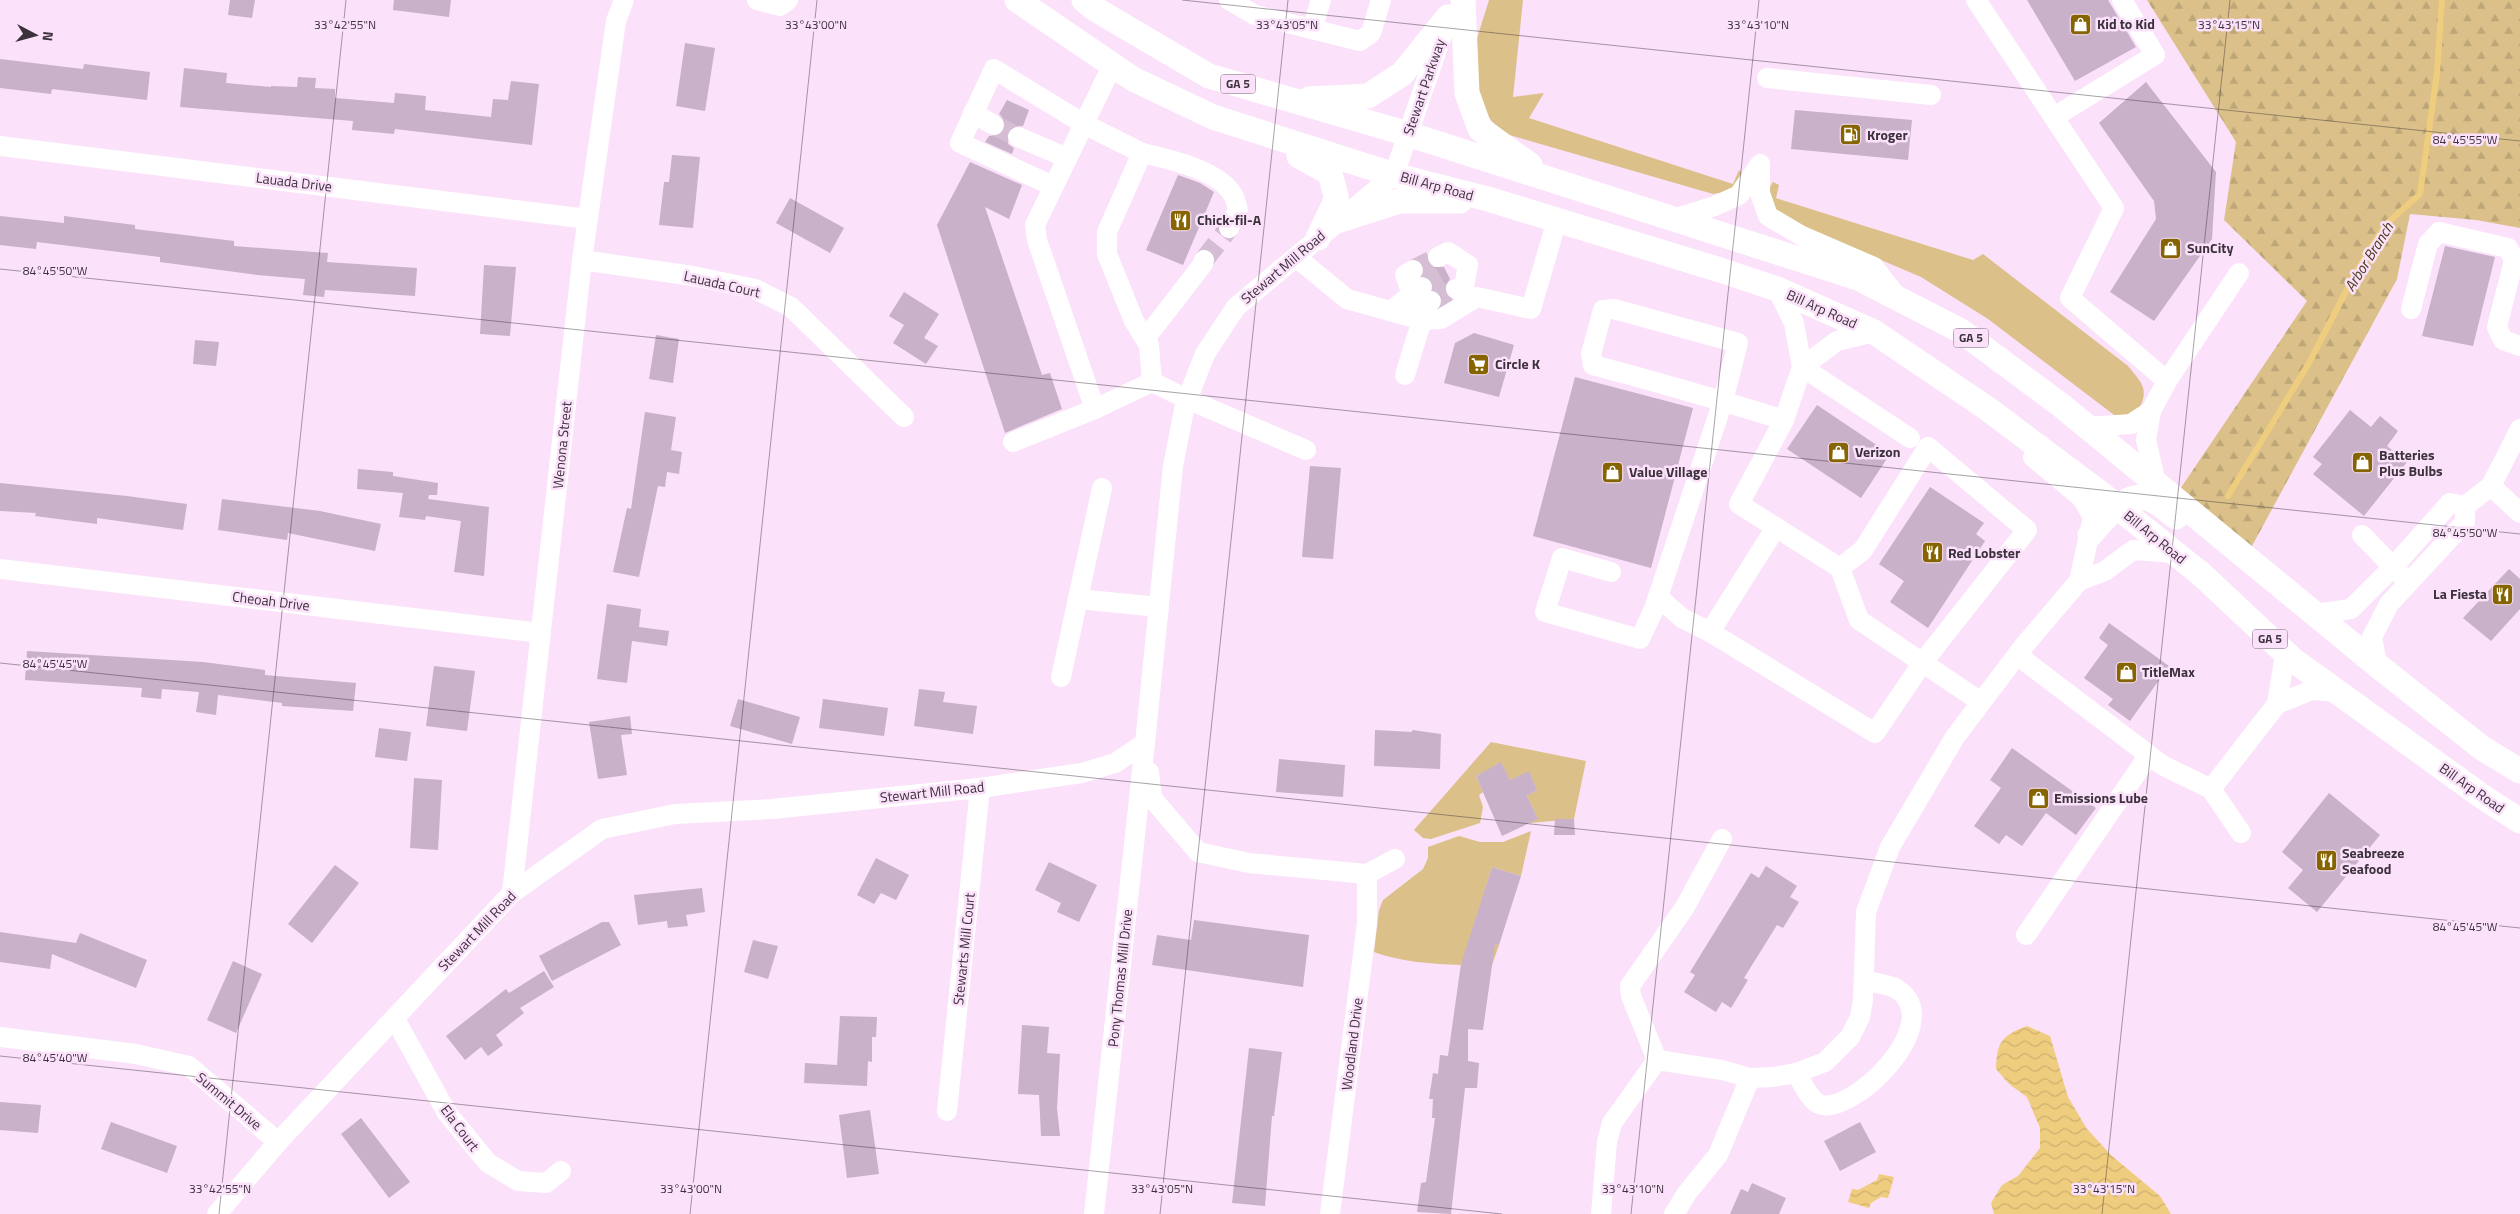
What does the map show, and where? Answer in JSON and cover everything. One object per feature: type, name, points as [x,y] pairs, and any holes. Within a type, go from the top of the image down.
[{"type":"main road","name":"Bill Arp Road","points":[[1017,0],[1112,66],[1148,87],[1213,117],[1394,175],[1557,220],[1777,289],[1874,332],[1988,409],[2118,508],[2201,574],[2285,654],[2483,797],[2520,821]]},
{"type":"main road","name":"GA 5","points":[[1084,0],[1095,10],[1209,76],[1408,134],[1858,278],[1961,331],[2088,428],[2377,665],[2482,748],[2520,771]]},
{"type":"main road","points":[[1292,100],[1368,96],[1402,74],[1455,6]]},
{"type":"main road","points":[[1455,6],[1467,93],[1480,129],[1548,179]]},
{"type":"main road","points":[[1213,117],[1312,162],[1330,173],[1336,200],[1318,238]]},
{"type":"main road","points":[[1340,220],[1399,201],[1488,200]]},
{"type":"main road","points":[[2090,534],[2126,500],[2137,496],[2153,500],[2188,526],[2224,539]]},
{"type":"street","name":"Wenona Street","points":[[512,893],[582,260],[616,21],[624,0]]},
{"type":"street","points":[[757,0],[780,6],[788,0]]},
{"type":"street","points":[[1228,0],[1255,15],[1360,41],[1370,33],[1381,0]]},
{"type":"street","points":[[1312,29],[1321,0]]},
{"type":"street","points":[[1976,0],[2114,208],[2070,298],[2167,381]]},
{"type":"street","points":[[2054,117],[2155,56],[2122,0]]},
{"type":"street","name":"Stewart Parkway","points":[[1394,175],[1455,6]]},
{"type":"street","points":[[1095,409],[1037,240],[1035,225],[1112,66]]},
{"type":"street","points":[[1053,186],[960,143],[972,113],[994,69],[1084,124],[1142,154],[1209,173],[1234,195],[1238,210],[1229,228]]},
{"type":"street","points":[[1767,78],[1931,95]]},
{"type":"street","points":[[972,113],[994,125]]},
{"type":"street","points":[[1018,137],[1067,158]]},
{"type":"street","name":"Lauada Drive","points":[[0,146],[588,219]]},
{"type":"street","points":[[1142,154],[1107,232],[1107,254],[1134,321],[1149,346],[1152,382]]},
{"type":"street","points":[[1673,219],[1715,206],[1739,195],[1760,164],[1760,193],[1768,216],[1802,236],[1874,267],[1898,299]]},
{"type":"street","name":"Stewart Mill Road","points":[[217,1214],[278,1142],[512,893],[602,829],[675,814],[772,809],[980,788],[1082,773],[1115,763],[1145,743],[1173,466],[1187,399],[1205,354],[1236,307],[1394,175]]},
{"type":"street","points":[[1296,257],[1347,299],[1422,320],[1441,319],[1477,297],[1531,310],[1557,220]]},
{"type":"street","points":[[2411,309],[2428,244],[2439,232],[2508,248],[2514,260],[2497,327],[2503,340],[2520,346]]},
{"type":"street","name":"Lauada Court","points":[[582,260],[693,276],[755,289],[791,307],[904,418]]},
{"type":"street","points":[[1145,339],[1204,264],[1204,260]]},
{"type":"street","points":[[1447,273],[1468,266],[1477,297]]},
{"type":"street","points":[[2156,483],[2146,440],[2151,411],[2167,381],[2239,273]]},
{"type":"street","points":[[1391,311],[1420,288]]},
{"type":"street","points":[[1777,289],[1794,323],[1802,367],[1784,420],[1739,504],[1840,568],[1859,620],[1981,702]]},
{"type":"street","points":[[1611,572],[1562,558],[1545,612],[1640,639],[1658,597],[1723,401],[1738,343],[1614,308],[1603,310],[1591,354],[1593,366],[1723,401],[1784,420]]},
{"type":"street","points":[[1405,375],[1422,320]]},
{"type":"street","points":[[1802,367],[1837,341],[1874,332]]},
{"type":"street","points":[[1802,367],[1910,438]]},
{"type":"street","points":[[1013,442],[1095,409],[1152,382]]},
{"type":"street","points":[[1152,382],[1306,450]]},
{"type":"street","points":[[1656,1060],[1722,1070],[1750,1078],[1773,1077],[1796,1073],[1824,1062],[1850,1037],[1860,1016],[1864,980],[1866,912],[1890,846],[1955,737],[2018,655],[2079,581],[2090,534],[2093,517],[2082,498],[2042,463],[1991,426],[1988,409]]},
{"type":"street","points":[[2088,428],[2131,424],[2151,411]]},
{"type":"street","points":[[2315,614],[2352,609],[2393,567],[2450,503],[2465,506],[2491,486],[2520,429]]},
{"type":"street","points":[[1658,597],[1682,618],[1710,632],[1875,734],[1924,662],[2027,530],[1928,448],[1863,550],[1840,568]]},
{"type":"street","points":[[2491,486],[2520,513]]},
{"type":"street","points":[[1061,677],[1102,488]]},
{"type":"street","points":[[2377,665],[2372,637],[2389,604],[2465,522],[2465,506]]},
{"type":"street","points":[[1710,632],[1776,527]]},
{"type":"street","points":[[2362,535],[2409,583]]},
{"type":"street","points":[[2079,581],[2105,571],[2133,550],[2175,553]]},
{"type":"street","name":"Cheoah Drive","points":[[0,569],[541,633]]},
{"type":"street","points":[[1078,599],[1159,607]]},
{"type":"street","points":[[2211,789],[2277,704],[2285,654]]},
{"type":"street","points":[[2018,655],[2162,765],[2211,789],[2241,833]]},
{"type":"street","points":[[2277,704],[2312,690],[2339,692]]},
{"type":"street","points":[[1145,743],[1152,798],[1198,852],[1249,863],[1367,874],[1395,859]]},
{"type":"street","name":"Pony Thomas Mill Drive","points":[[1094,1214],[1145,743]]},
{"type":"street","points":[[2026,935],[2149,755]]},
{"type":"street","name":"Stewarts Mill Court","points":[[947,1111],[980,788]]},
{"type":"street","points":[[1656,1060],[1631,996],[1630,986],[1685,907],[1722,840]]},
{"type":"street","name":"Woodland Drive","points":[[1330,1214],[1366,923],[1367,874]]},
{"type":"street","points":[[1796,1073],[1812,1098],[1819,1104],[1830,1104],[1849,1097],[1877,1077],[1896,1057],[1908,1035],[1912,1020],[1906,998],[1897,989],[1864,980]]},
{"type":"street","name":"Ela Court","points":[[395,1019],[447,1113],[488,1163],[518,1181],[546,1183],[561,1171]]},
{"type":"street","name":"Summit Drive","points":[[0,1037],[136,1054],[189,1066],[278,1142]]},
{"type":"street","points":[[1601,1214],[1607,1142],[1612,1123],[1656,1060]]},
{"type":"street","points":[[1674,1214],[1687,1193],[1718,1155],[1750,1078]]},
{"type":"green space","points":[[1489,0],[1523,0],[1513,97],[1544,93],[1529,118],[1733,184],[1739,170],[1743,175],[1731,191],[1713,194],[1506,134],[1489,118],[1479,100],[1472,72],[1476,44]]},
{"type":"green space","points":[[2147,0],[2520,0],[2520,228],[2476,220],[2410,214],[2397,279],[2246,557],[2174,498],[2307,301],[2224,220],[2236,142]]},
{"type":"green space","points":[[1773,182],[1779,185],[1776,198],[1973,260],[1983,254],[2128,366],[2141,383],[2144,394],[2136,414],[2118,418],[1988,319],[1921,277],[1780,217],[1767,192]]},
{"type":"green space","points":[[1491,742],[1586,761],[1574,819],[1530,823],[1528,819],[1536,815],[1527,796],[1537,790],[1529,772],[1510,780],[1501,763],[1476,776],[1483,792],[1479,795],[1483,807],[1480,823],[1431,839],[1423,838],[1414,830]]},
{"type":"green space","points":[[1531,831],[1521,876],[1492,867],[1471,935],[1499,945],[1492,965],[1462,961],[1461,965],[1417,962],[1374,952],[1379,910],[1383,900],[1423,869],[1428,858],[1428,847],[1459,836],[1480,842],[1503,842]]},
{"type":"water","points":[[2027,1026],[2050,1036],[2068,1097],[2087,1129],[2112,1156],[2160,1196],[2171,1214],[1994,1214],[1991,1203],[2002,1185],[2018,1176],[2040,1148],[2040,1128],[2027,1097],[2009,1084],[1996,1069],[1999,1046],[2002,1041],[2011,1033]]},
{"type":"water","points":[[1879,1174],[1894,1177],[1888,1198],[1881,1197],[1871,1203],[1869,1208],[1848,1202],[1852,1189],[1858,1190],[1877,1180]]},
{"type":"building","points":[[230,0],[255,0],[252,18],[228,15]]},
{"type":"building","points":[[394,0],[451,0],[449,17],[393,10]]},
{"type":"building","name":"Kid to Kid","points":[[2027,0],[2108,0],[2136,47],[2075,81]]},
{"type":"building","points":[[685,43],[715,48],[705,111],[676,106]]},
{"type":"building","points":[[0,59],[83,69],[84,64],[150,72],[147,100],[52,89],[51,94],[0,88]]},
{"type":"building","points":[[184,68],[227,73],[226,83],[271,87],[297,87],[298,77],[316,78],[315,88],[335,89],[335,98],[394,103],[395,93],[426,96],[425,110],[491,117],[493,99],[508,100],[511,81],[539,84],[532,145],[395,129],[394,134],[352,130],[353,121],[180,107]]},
{"type":"building","points":[[2146,82],[2216,172],[2212,239],[2154,321],[2110,292],[2156,219],[2154,201],[2099,123]]},
{"type":"building","points":[[1007,100],[1029,110],[1023,126],[1011,127],[1007,133],[1008,144],[1014,148],[1012,154],[985,142],[989,136],[1000,135],[1004,130],[1004,119],[999,114]]},
{"type":"building","name":"Kroger","points":[[1795,110],[1912,120],[1908,160],[1791,149]]},
{"type":"building","points":[[672,155],[700,157],[693,228],[659,225],[664,182],[669,182]]},
{"type":"building","points":[[970,162],[1022,185],[1009,219],[985,207],[1042,375],[1050,373],[1062,409],[1005,433],[937,225]]},
{"type":"building","name":"Chick-fil-A","points":[[1178,175],[1200,183],[1214,192],[1183,265],[1146,250]]},
{"type":"building","points":[[790,198],[844,228],[830,253],[776,223]]},
{"type":"building","points":[[0,216],[64,223],[64,216],[135,225],[135,229],[234,241],[234,246],[328,253],[327,262],[417,268],[415,296],[325,290],[324,297],[303,295],[305,279],[257,275],[160,262],[160,257],[37,242],[36,249],[0,245]]},
{"type":"building","points":[[2445,246],[2495,257],[2473,346],[2422,336]]},
{"type":"building","points":[[1427,260],[1432,267],[1444,267],[1450,279],[1444,288],[1445,294],[1449,299],[1443,303],[1441,295],[1433,290],[1431,280],[1423,276],[1425,269],[1422,262]]},
{"type":"building","points":[[484,265],[516,267],[510,336],[480,334]]},
{"type":"building","points":[[904,292],[939,314],[924,338],[938,346],[926,364],[893,343],[904,325],[889,316]]},
{"type":"building","name":"Circle K","points":[[1474,333],[1514,345],[1499,397],[1444,383],[1455,343]]},
{"type":"building","points":[[656,335],[679,339],[673,383],[649,379]]},
{"type":"building","points":[[195,340],[219,342],[216,366],[193,364]]},
{"type":"building","name":"Value Village","points":[[1575,377],[1693,408],[1651,568],[1533,536]]},
{"type":"building","name":"Verizon","points":[[1817,405],[1890,454],[1861,498],[1787,449]]},
{"type":"building","name":"Batteries Plus Bulbs","points":[[2350,410],[2371,427],[2380,416],[2398,431],[2387,446],[2407,462],[2364,516],[2313,474],[2322,464],[2313,457]]},
{"type":"building","points":[[645,412],[676,417],[671,450],[682,452],[679,474],[667,472],[665,487],[658,486],[639,577],[613,572],[627,508],[631,509]]},
{"type":"building","points":[[1310,466],[1341,468],[1333,559],[1302,557]]},
{"type":"building","points":[[358,469],[393,472],[393,476],[438,483],[437,495],[429,495],[428,499],[489,507],[484,576],[454,572],[461,521],[426,516],[425,520],[399,517],[403,493],[357,489]]},
{"type":"building","points":[[0,483],[187,504],[183,530],[97,518],[97,524],[35,516],[36,513],[0,511]]},
{"type":"building","name":"Red Lobster","points":[[1930,487],[1984,523],[1976,534],[1985,541],[1928,628],[1890,602],[1904,581],[1879,564]]},
{"type":"building","points":[[222,499],[320,511],[381,524],[375,551],[288,533],[287,540],[218,530]]},
{"type":"building","name":"La Fiesta","points":[[2509,569],[2520,579],[2520,609],[2491,641],[2463,618]]},
{"type":"building","points":[[607,604],[641,609],[639,627],[669,631],[667,646],[632,641],[627,683],[597,679]]},
{"type":"building","name":"TitleMax","points":[[2109,623],[2169,666],[2130,721],[2108,705],[2113,699],[2084,678],[2108,645],[2099,638]]},
{"type":"building","points":[[27,651],[203,662],[265,670],[265,675],[356,683],[353,711],[282,706],[282,703],[218,695],[216,715],[196,712],[199,692],[162,689],[161,699],[141,697],[142,688],[25,680]]},
{"type":"building","points":[[434,666],[475,671],[467,731],[426,726]]},
{"type":"building","points":[[919,689],[945,692],[943,702],[977,706],[973,734],[914,726]]},
{"type":"building","points":[[738,699],[800,717],[792,744],[730,726]]},
{"type":"building","points":[[823,699],[888,708],[884,736],[819,728]]},
{"type":"building","points":[[630,716],[632,734],[621,735],[627,775],[598,779],[589,722]]},
{"type":"building","points":[[379,728],[411,732],[407,761],[375,757]]},
{"type":"building","points":[[1375,730],[1412,732],[1412,730],[1441,734],[1440,769],[1374,766]]},
{"type":"building","name":"Emissions Lube","points":[[2012,748],[2096,808],[2076,835],[2046,813],[2022,846],[2006,835],[1999,844],[1974,826],[2001,788],[1990,780]]},
{"type":"building","points":[[1279,759],[1345,765],[1343,797],[1276,792]]},
{"type":"building","points":[[1501,762],[1510,780],[1529,771],[1537,790],[1527,796],[1538,819],[1502,836],[1476,776]]},
{"type":"building","points":[[414,778],[442,780],[438,850],[410,848]]},
{"type":"building","name":"Seabreeze Seafood","points":[[2329,793],[2380,835],[2317,912],[2288,888],[2303,870],[2282,852]]},
{"type":"building","points":[[1555,819],[1574,819],[1575,835],[1554,835]]},
{"type":"building","points":[[876,858],[909,875],[896,900],[881,893],[874,904],[857,895]]},
{"type":"building","points":[[1049,862],[1097,885],[1079,922],[1057,912],[1061,903],[1035,890]]},
{"type":"building","points":[[335,865],[359,883],[312,943],[288,924]]},
{"type":"building","points":[[1766,866],[1797,886],[1790,897],[1799,902],[1783,928],[1777,925],[1744,978],[1748,980],[1731,1008],[1722,1002],[1716,1012],[1684,992],[1695,975],[1690,972],[1751,873],[1759,878]]},
{"type":"building","points":[[1492,867],[1521,876],[1499,945],[1495,944],[1483,1030],[1468,1029],[1468,1061],[1479,1063],[1477,1088],[1465,1088],[1451,1214],[1417,1212],[1421,1183],[1426,1182],[1435,1118],[1432,1118],[1433,1099],[1429,1099],[1433,1073],[1438,1074],[1440,1055],[1448,1056],[1461,964]]},
{"type":"building","points":[[702,888],[705,912],[686,915],[688,926],[668,928],[667,921],[638,925],[634,895]]},
{"type":"building","points":[[1194,920],[1309,935],[1303,987],[1152,965],[1157,935],[1191,940]]},
{"type":"building","points":[[602,922],[609,922],[621,945],[552,981],[539,956]]},
{"type":"building","points":[[0,932],[76,943],[80,933],[147,960],[136,988],[52,954],[50,969],[0,962]]},
{"type":"building","points":[[753,940],[778,946],[768,979],[744,972]]},
{"type":"building","points":[[233,961],[262,974],[236,1033],[207,1020]]},
{"type":"building","points":[[544,971],[554,987],[520,1008],[524,1013],[496,1035],[503,1045],[488,1056],[481,1047],[465,1060],[446,1036],[506,989],[509,993]]},
{"type":"building","points":[[840,1016],[877,1017],[876,1037],[872,1037],[872,1062],[868,1061],[867,1086],[804,1083],[805,1063],[837,1065]]},
{"type":"building","points":[[1022,1025],[1049,1027],[1047,1053],[1060,1054],[1057,1108],[1060,1136],[1041,1136],[1039,1095],[1018,1094]]},
{"type":"building","points":[[1249,1048],[1282,1052],[1274,1116],[1272,1116],[1265,1206],[1232,1203]]},
{"type":"building","points":[[0,1102],[41,1105],[38,1133],[0,1130]]},
{"type":"building","points":[[870,1110],[879,1174],[847,1178],[839,1115]]},
{"type":"building","points":[[361,1118],[410,1182],[389,1198],[341,1134]]},
{"type":"building","points":[[111,1122],[177,1146],[167,1173],[101,1149]]},
{"type":"building","points":[[1860,1122],[1876,1152],[1840,1171],[1824,1141]]},
{"type":"building","points":[[1752,1183],[1786,1198],[1779,1214],[1730,1214],[1741,1189],[1748,1192]]},
{"type":"waterway","name":"Arbor Branch","points":[[2228,496],[2309,363],[2357,270],[2385,225],[2420,194],[2437,73],[2442,0]]},
{"type":"tunnel","points":[[994,125],[1018,137]]},
{"type":"tunnel","points":[[1204,260],[1229,228]]},
{"type":"tunnel","points":[[1413,270],[1438,257]]},
{"type":"tunnel","points":[[1423,286],[1447,273]]},
{"type":"tunnel","points":[[1431,301],[1456,289]]},
{"type":"place","name":"Kid to Kid","points":[[2081,24]]},
{"type":"place","name":"Kroger","points":[[1851,135]]},
{"type":"place","name":"Chick-fil-A","points":[[1181,220]]},
{"type":"place","name":"SunCity","points":[[2171,248]]},
{"type":"place","name":"Circle K","points":[[1479,364]]},
{"type":"place","name":"Verizon","points":[[1839,452]]},
{"type":"place","name":"Batteries Plus Bulbs","points":[[2363,463]]},
{"type":"place","name":"Value Village","points":[[1613,472]]},
{"type":"place","name":"Red Lobster","points":[[1932,553]]},
{"type":"place","name":"La Fiesta","points":[[2503,594]]},
{"type":"place","name":"TitleMax","points":[[2126,672]]},
{"type":"place","name":"Emissions Lube","points":[[2038,798]]},
{"type":"place","name":"Seabreeze Seafood","points":[[2326,861]]}]
